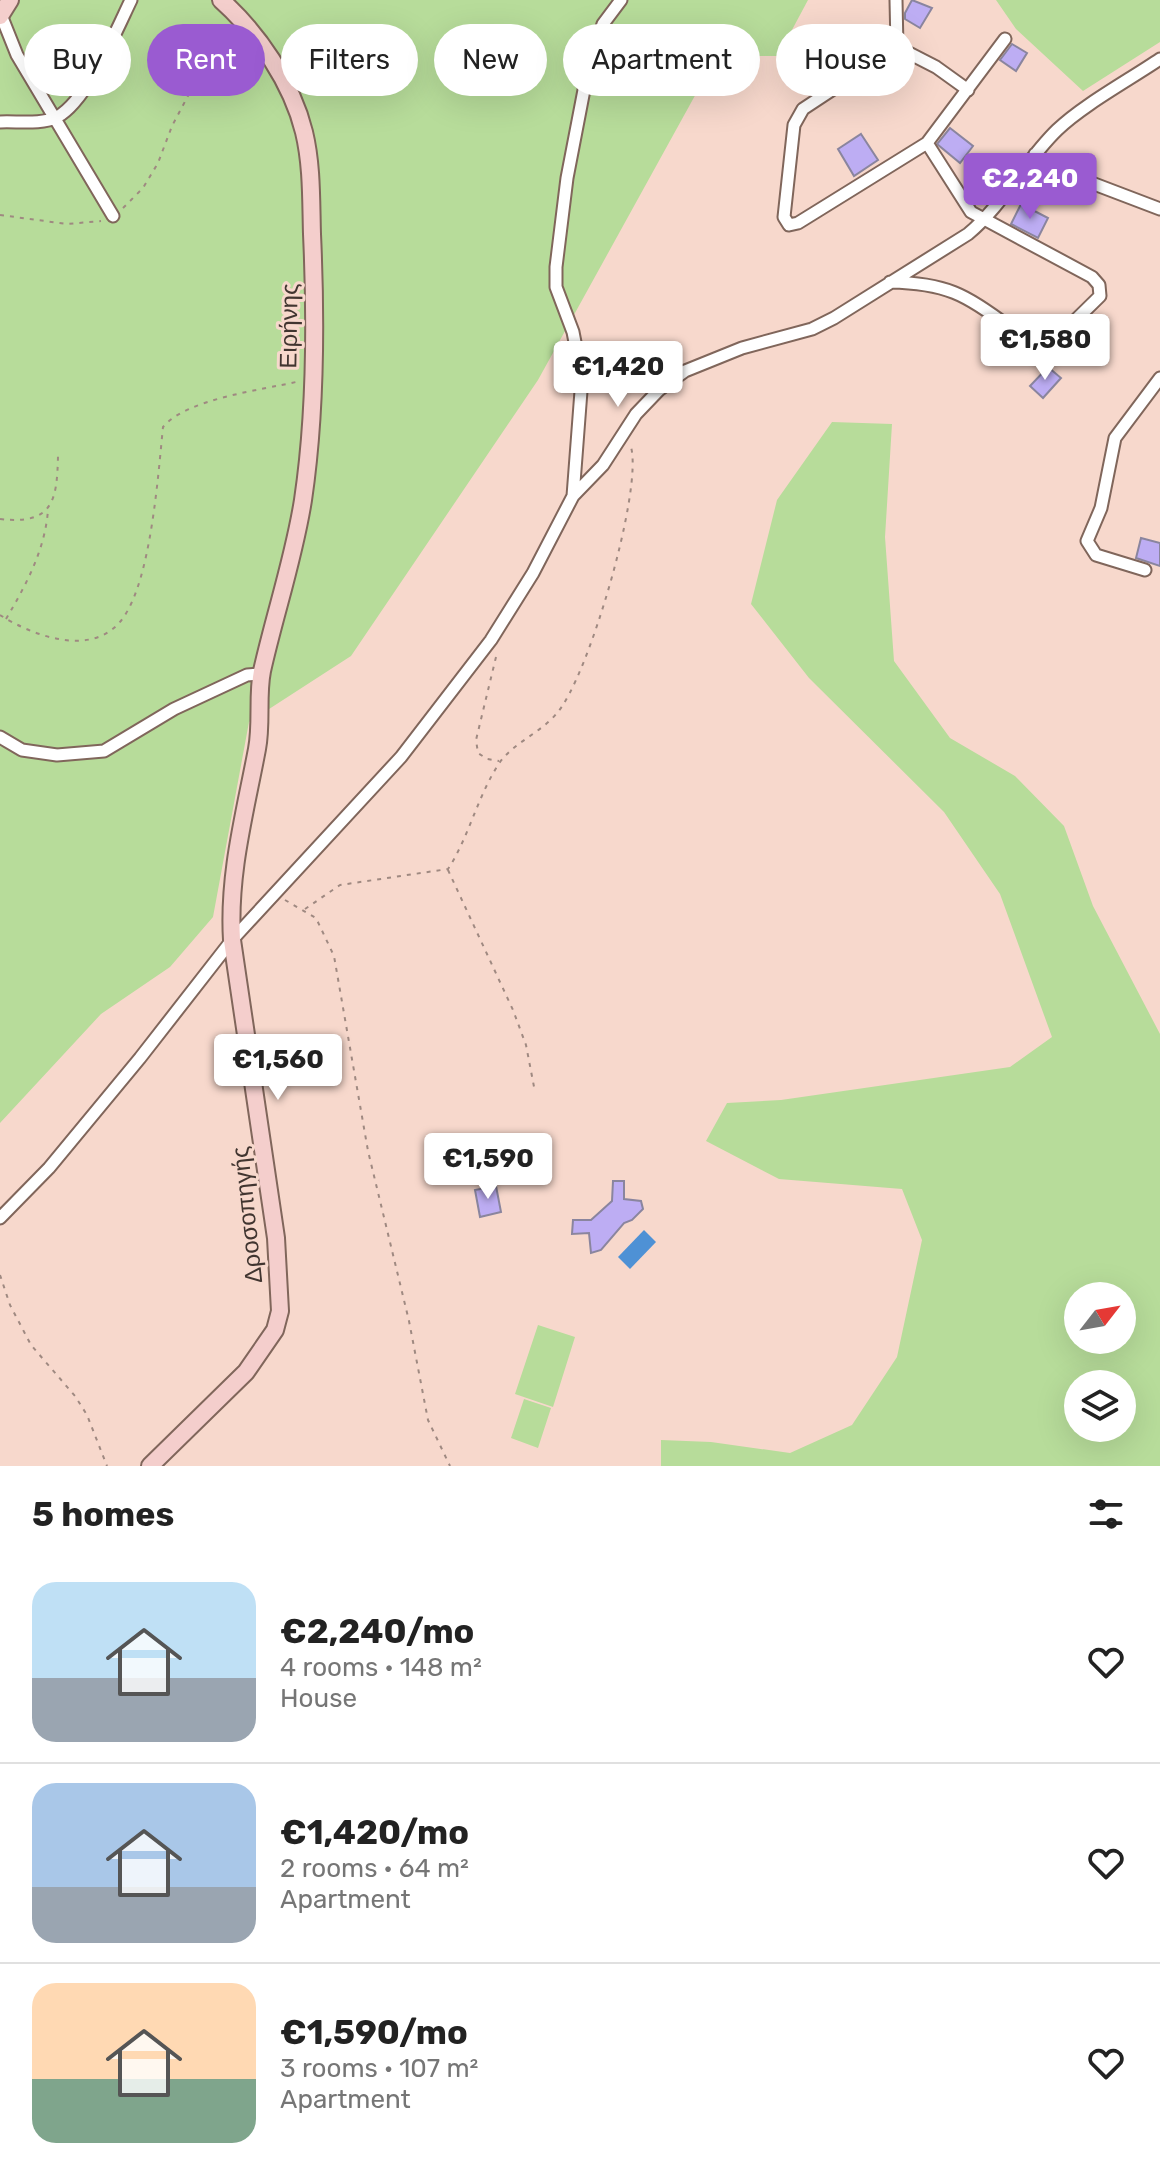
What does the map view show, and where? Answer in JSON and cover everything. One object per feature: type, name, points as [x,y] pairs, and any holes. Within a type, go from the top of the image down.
[{"type":"street","points":[[10,0],[0,16],[17,55],[113,216]]},
{"type":"street","points":[[0,122],[55,118],[67,110],[82,91],[131,0]]},
{"type":"street","name":"Ειρήνης","points":[[221,0],[236,13],[288,89],[304,132],[310,170],[315,293],[313,378],[303,499],[285,588],[261,674]]},
{"type":"street","points":[[573,496],[582,378],[573,332],[556,287],[556,267],[567,178],[591,54],[603,24],[621,0]]},
{"type":"street","points":[[896,0],[897,24]]},
{"type":"street","points":[[823,96],[803,109],[794,125],[784,217],[789,225],[798,223],[927,143],[1005,39]]},
{"type":"street","points":[[915,56],[968,90]]},
{"type":"street","points":[[0,1218],[49,1168],[232,940],[401,757],[491,640],[533,573],[573,496],[603,465],[626,428],[659,390],[685,371],[742,348],[812,329],[968,234],[984,220],[1059,128],[1160,59]]},
{"type":"street","points":[[888,282],[933,284],[956,292],[1009,327],[1032,349],[1044,351],[1100,296],[1099,285],[1092,277],[971,212],[927,143]]},
{"type":"street","points":[[1035,154],[1047,166],[1160,209]]},
{"type":"street","points":[[1145,570],[1096,555],[1087,541],[1101,508],[1115,438],[1160,378]]},
{"type":"street","points":[[0,737],[22,750],[57,755],[104,751],[174,709],[247,675],[261,674]]},
{"type":"street","name":"Δροσοπηγής","points":[[150,1466],[246,1372],[275,1330],[280,1311],[276,1238],[232,940],[230,904],[237,845],[258,748],[261,674]]},
{"type":"path","points":[[0,215],[67,224],[93,224],[113,216],[135,196],[150,175],[218,34],[236,13]]},
{"type":"path","points":[[0,615],[44,637],[75,641],[110,630],[122,620],[132,600],[149,539],[163,427],[171,417],[193,407],[313,378]]},
{"type":"path","points":[[305,909],[340,885],[448,869],[456,857],[472,812],[500,761],[558,713],[595,632],[621,548],[633,478],[633,453],[626,428]]},
{"type":"path","points":[[6,619],[33,568],[46,532],[48,510],[55,499],[58,456]]},
{"type":"path","points":[[0,519],[34,518],[48,510]]},
{"type":"path","points":[[497,651],[476,740],[478,753],[487,759],[500,761]]},
{"type":"path","points":[[448,869],[513,1010],[526,1045],[535,1092]]},
{"type":"path","points":[[275,896],[305,909],[316,918],[334,956],[368,1151],[409,1321],[428,1420],[450,1466]]},
{"type":"path","points":[[0,1275],[25,1336],[43,1363],[75,1396],[87,1415],[107,1466]]},
{"type":"green space","points":[[0,0],[808,0],[795,24],[776,24],[776,56],[760,56],[760,24],[563,24],[563,96],[695,96],[538,380],[351,656],[249,722],[213,917],[170,967],[101,1014],[0,1123]]},
{"type":"green space","points":[[996,0],[1160,0],[1160,42],[1083,91],[1016,29]]},
{"type":"green space","points":[[832,422],[892,424],[885,537],[894,661],[950,738],[1015,776],[1064,826],[1093,906],[1160,1034],[1160,1466],[661,1466],[661,1440],[711,1442],[790,1453],[852,1425],[897,1357],[922,1240],[902,1189],[779,1179],[706,1141],[727,1103],[781,1100],[1010,1067],[1052,1037],[1000,894],[944,812],[809,678],[751,604],[777,500]]},
{"type":"green space","points":[[538,1325],[575,1337],[553,1407],[515,1394]]},
{"type":"green space","points":[[524,1399],[551,1408],[538,1448],[511,1438]]},
{"type":"water","points":[[644,1230],[656,1242],[630,1269],[618,1257]]},
{"type":"building","points":[[912,0],[932,8],[920,28],[905,19]]},
{"type":"building","points":[[1012,44],[1027,53],[1016,71],[1000,60]]},
{"type":"building","points":[[950,128],[973,146],[960,163],[937,144]]},
{"type":"building","points":[[861,134],[878,160],[854,176],[838,149]]},
{"type":"building","points":[[1021,204],[1048,218],[1038,238],[1011,224]]},
{"type":"building","points":[[1048,367],[1061,378],[1043,398],[1030,386]]},
{"type":"building","points":[[1141,538],[1160,543],[1160,566],[1136,558]]},
{"type":"building","points":[[613,1181],[624,1181],[624,1199],[641,1201],[643,1209],[624,1223],[601,1250],[591,1253],[589,1233],[572,1234],[573,1220],[591,1220],[612,1201]]},
{"type":"building","points":[[496,1186],[501,1212],[480,1217],[475,1190]]}]
